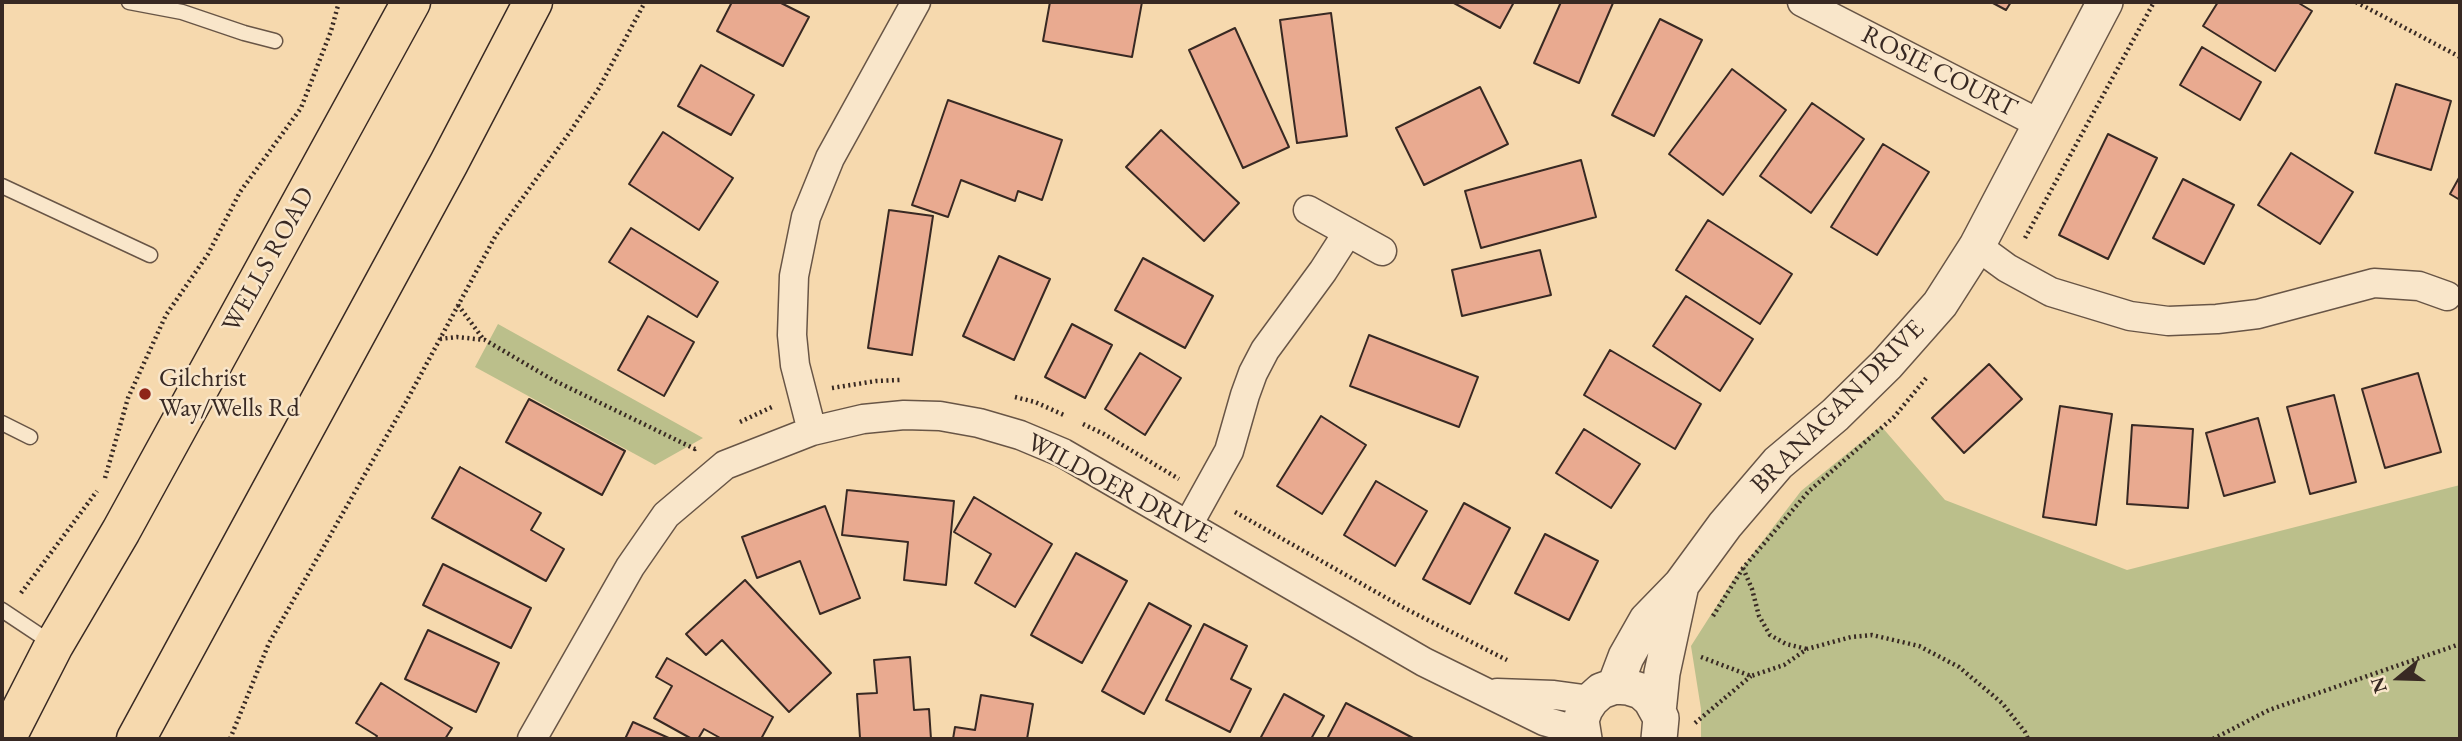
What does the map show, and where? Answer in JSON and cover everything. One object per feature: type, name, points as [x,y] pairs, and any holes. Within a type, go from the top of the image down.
[{"type":"main road","name":"WELLS ROAD","points":[[6,739],[54,645],[121,531],[411,2]]},
{"type":"main road","points":[[136,739],[443,175],[533,2]]},
{"type":"street","points":[[812,431],[798,375],[792,335],[794,276],[806,217],[830,158],[916,2]]},
{"type":"street","name":"ROSIE COURT","points":[[1802,2],[2040,124]]},
{"type":"street","name":"BRANAGAN DRIVE","points":[[1593,714],[1647,620],[1681,585],[1725,525],[1778,463],[1888,364],[1931,314],[1977,246],[2105,2]]},
{"type":"street","points":[[1308,210],[1382,251]]},
{"type":"street","points":[[1188,525],[1230,451],[1245,395],[1265,350],[1348,232]]},
{"type":"street","points":[[1977,246],[2007,268],[2051,292],[2130,316],[2168,321],[2217,319],[2258,313],[2374,283],[2419,286],[2447,296]]},
{"type":"street","name":"WILDOER DRIVE","points":[[532,739],[630,568],[666,515],[725,465],[812,431],[863,419],[904,415],[940,416],[979,423],[1020,435],[1063,453],[1424,662],[1544,721],[1593,714]]},
{"type":"street","name":"BRANAGAN DRIVE","points":[[1659,725],[1662,673],[1681,585]]},
{"type":"street","points":[[1593,714],[1628,687],[1641,691],[1651,700],[1659,725]]},
{"type":"lane","points":[[129,2],[182,12],[275,41]]},
{"type":"lane","points":[[2,186],[150,255]]},
{"type":"lane","points":[[2,423],[30,437]]},
{"type":"lane","points":[[4,612],[54,645]]},
{"type":"path","points":[[4,612],[104,483],[128,398],[166,314],[208,254],[240,192],[301,108],[331,31],[339,2]]},
{"type":"path","points":[[230,739],[270,643],[495,235],[599,88],[645,2]]},
{"type":"path","points":[[2025,238],[2154,2]]},
{"type":"path","points":[[2356,2],[2460,57]]},
{"type":"path","points":[[458,304],[485,340],[553,380],[695,449]]},
{"type":"path","points":[[440,339],[457,337],[485,340]]},
{"type":"path","points":[[1229,509],[1406,609],[1509,660]]},
{"type":"path","points":[[1743,568],[1759,616],[1770,635],[1786,644],[1807,649]]},
{"type":"path","points":[[1659,725],[1689,728],[1751,676],[1784,665],[1807,649],[1851,637],[1872,635],[1919,646],[1959,667],[2002,703],[2028,739]]},
{"type":"path","points":[[2213,739],[2269,710],[2460,644]]},
{"type":"path","points":[[1690,653],[1751,676]]},
{"type":"green space","points":[[498,324],[703,438],[655,465],[475,367]]},
{"type":"green space","points":[[1881,426],[1945,500],[2127,570],[2460,485],[2460,739],[1701,739],[1701,709],[1691,646],[1735,577],[1801,491]]},
{"type":"building","points":[[732,2],[779,2],[809,17],[783,66],[717,31]]},
{"type":"building","points":[[1050,2],[1142,2],[1132,57],[1043,41]]},
{"type":"building","points":[[1452,2],[1514,2],[1500,28]]},
{"type":"building","points":[[1561,2],[1613,3],[1579,83],[1534,63]]},
{"type":"building","points":[[1991,2],[2011,2],[2006,10]]},
{"type":"building","points":[[2218,2],[2297,2],[2312,11],[2275,71],[2203,26]]},
{"type":"building","points":[[1331,13],[1347,136],[1297,143],[1280,20]]},
{"type":"building","points":[[1660,19],[1702,40],[1654,136],[1612,115]]},
{"type":"building","points":[[1235,28],[1289,147],[1243,168],[1189,50]]},
{"type":"building","points":[[2202,47],[2261,82],[2240,120],[2180,85]]},
{"type":"building","points":[[701,65],[754,95],[731,135],[678,106]]},
{"type":"building","points":[[1732,69],[1786,110],[1723,195],[1669,154]]},
{"type":"building","points":[[2396,84],[2451,101],[2431,170],[2375,153]]},
{"type":"building","points":[[1480,87],[1508,144],[1424,185],[1396,128]]},
{"type":"building","points":[[948,100],[1062,140],[1042,200],[1018,191],[1015,201],[961,180],[948,217],[912,205]]},
{"type":"building","points":[[1812,103],[1864,139],[1811,213],[1760,176]]},
{"type":"building","points":[[1161,130],[1239,203],[1204,241],[1126,167]]},
{"type":"building","points":[[663,132],[733,178],[699,230],[629,184]]},
{"type":"building","points":[[2108,134],[2157,158],[2108,259],[2059,235]]},
{"type":"building","points":[[1883,144],[1929,172],[1877,255],[1831,227]]},
{"type":"building","points":[[2291,153],[2353,192],[2320,244],[2258,205]]},
{"type":"building","points":[[1581,160],[1596,217],[1481,248],[1465,191]]},
{"type":"building","points":[[2460,176],[2460,200],[2450,194]]},
{"type":"building","points":[[2183,179],[2234,205],[2204,264],[2153,238]]},
{"type":"building","points":[[889,210],[933,216],[912,355],[868,348]]},
{"type":"building","points":[[1708,220],[1792,274],[1760,324],[1676,270]]},
{"type":"building","points":[[631,228],[718,282],[697,317],[609,262]]},
{"type":"building","points":[[1540,250],[1551,295],[1462,316],[1452,270]]},
{"type":"building","points":[[999,256],[1050,279],[1014,360],[963,336]]},
{"type":"building","points":[[1143,258],[1213,296],[1185,348],[1115,310]]},
{"type":"building","points":[[1686,296],[1753,339],[1720,391],[1653,346]]},
{"type":"building","points":[[648,316],[694,342],[664,396],[618,370]]},
{"type":"building","points":[[1072,324],[1112,345],[1085,398],[1045,377]]},
{"type":"building","points":[[1369,335],[1478,377],[1459,427],[1350,386]]},
{"type":"building","points":[[1610,350],[1701,404],[1675,449],[1584,395]]},
{"type":"building","points":[[1140,353],[1181,378],[1145,435],[1105,409]]},
{"type":"building","points":[[1989,364],[2022,399],[1964,453],[1932,418]]},
{"type":"building","points":[[2418,373],[2441,452],[2385,468],[2362,389]]},
{"type":"building","points":[[2334,395],[2356,482],[2310,494],[2287,407]]},
{"type":"building","points":[[529,399],[625,451],[602,495],[506,442]]},
{"type":"building","points":[[2060,406],[2112,414],[2096,525],[2043,517]]},
{"type":"building","points":[[1321,416],[1366,445],[1322,514],[1277,486]]},
{"type":"building","points":[[2258,418],[2275,482],[2224,496],[2206,433]]},
{"type":"building","points":[[2132,425],[2193,429],[2188,508],[2127,504]]},
{"type":"building","points":[[1584,429],[1640,464],[1611,508],[1556,473]]},
{"type":"building","points":[[460,467],[541,513],[531,530],[564,549],[546,581],[432,518]]},
{"type":"building","points":[[1376,481],[1427,511],[1395,566],[1344,535]]},
{"type":"building","points":[[847,490],[954,501],[946,585],[904,580],[908,542],[842,535]]},
{"type":"building","points":[[974,497],[1052,544],[1015,607],[975,583],[991,554],[954,532]]},
{"type":"building","points":[[1464,503],[1510,528],[1470,604],[1423,579]]},
{"type":"building","points":[[825,506],[860,598],[820,614],[800,561],[757,578],[742,537]]},
{"type":"building","points":[[1545,534],[1598,561],[1569,620],[1515,593]]},
{"type":"building","points":[[1076,553],[1127,581],[1082,663],[1031,635]]},
{"type":"building","points":[[443,564],[531,608],[511,648],[423,605]]},
{"type":"building","points":[[745,580],[831,673],[789,712],[722,640],[706,655],[686,634]]},
{"type":"building","points":[[1149,603],[1191,626],[1144,714],[1102,691]]},
{"type":"building","points":[[1204,624],[1247,646],[1231,679],[1251,689],[1230,732],[1166,700]]},
{"type":"building","points":[[428,630],[499,663],[476,712],[405,679]]},
{"type":"building","points":[[910,657],[914,710],[929,709],[931,739],[860,738],[857,694],[877,693],[874,660]]},
{"type":"building","points":[[667,658],[773,717],[761,739],[722,739],[704,729],[698,739],[692,739],[654,718],[672,686],[656,677]]},
{"type":"building","points":[[381,683],[452,728],[445,739],[375,739],[377,736],[356,723]]},
{"type":"building","points":[[1284,694],[1324,716],[1311,739],[1260,739]]},
{"type":"building","points":[[981,695],[1033,704],[1027,739],[953,739],[955,727],[975,730]]},
{"type":"building","points":[[1346,703],[1413,738],[1327,739]]},
{"type":"building","points":[[633,722],[671,739],[625,739]]},
{"type":"place","name":"Gilchrist Way/Wells Rd","points":[[145,394]]}]
